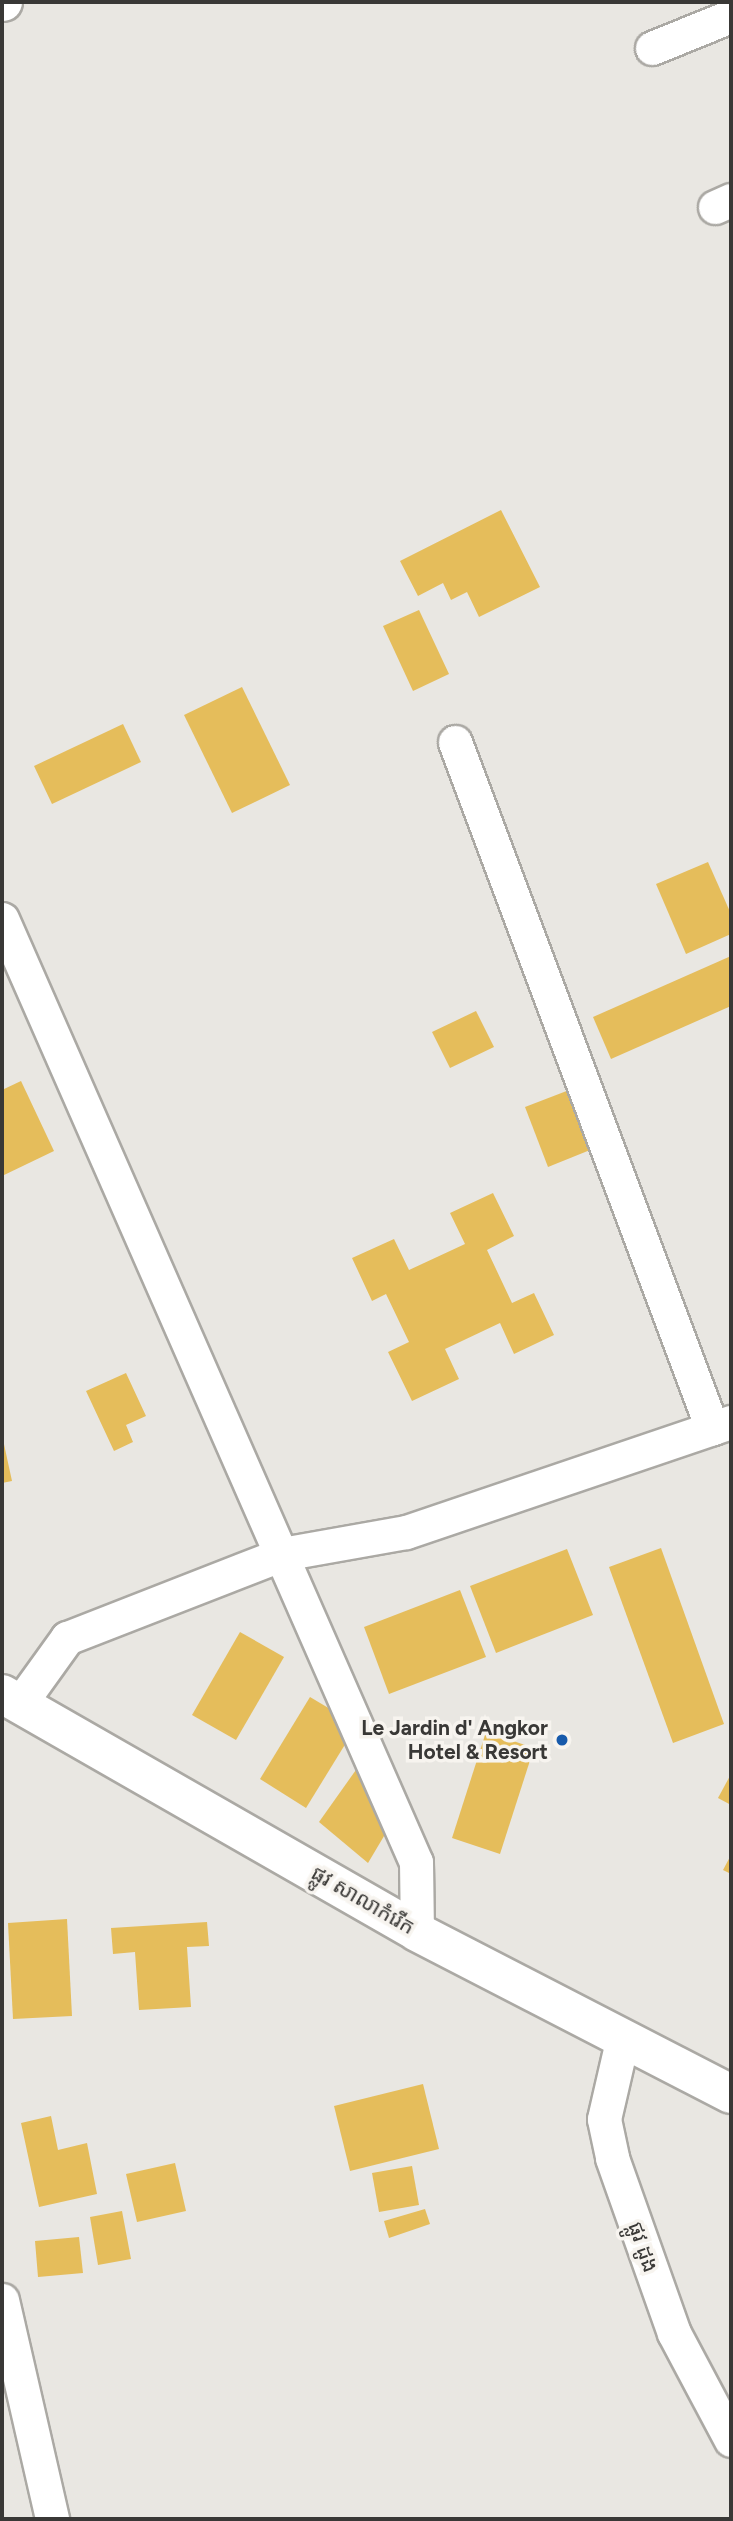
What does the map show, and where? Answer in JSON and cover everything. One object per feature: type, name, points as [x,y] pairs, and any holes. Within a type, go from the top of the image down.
[{"type":"street","points":[[652,48],[731,16]]},
{"type":"street","points":[[11,1698],[67,1639],[282,1554],[406,1531],[722,1425],[455,742]]},
{"type":"street","points":[[2,919],[416,1862],[417,1932]]},
{"type":"street","name":"ផ្លូវ សាលាកំរើក","points":[[11,1698],[417,1932],[619,2056],[731,2094]]},
{"type":"street","name":"ផ្លូវ ដូង","points":[[619,2056],[604,2119],[612,2158],[674,2333],[731,2440]]},
{"type":"street","points":[[2,2300],[52,2519]]},
{"type":"building","points":[[501,510],[540,587],[479,617],[467,592],[451,600],[443,583],[418,596],[400,561]]},
{"type":"building","points":[[419,610],[449,674],[413,691],[383,626]]},
{"type":"building","points":[[242,687],[290,785],[232,813],[184,715]]},
{"type":"building","points":[[123,724],[141,762],[52,804],[34,766]]},
{"type":"building","points":[[708,862],[731,914],[731,934],[686,954],[656,884]]},
{"type":"building","points":[[731,956],[731,1006],[611,1059],[593,1017]]},
{"type":"building","points":[[476,1011],[494,1047],[450,1068],[432,1032]]},
{"type":"building","points":[[21,1081],[54,1151],[2,1176],[2,1090]]},
{"type":"building","points":[[577,1087],[600,1146],[548,1167],[525,1107]]},
{"type":"building","points":[[493,1193],[514,1236],[487,1250],[512,1303],[534,1293],[554,1335],[514,1354],[500,1323],[445,1349],[459,1379],[412,1401],[388,1352],[409,1342],[386,1294],[372,1301],[352,1258],[394,1239],[409,1270],[465,1244],[450,1213]]},
{"type":"building","points":[[126,1373],[146,1416],[126,1425],[133,1442],[114,1451],[86,1391]]},
{"type":"building","points":[[2,1435],[12,1481],[2,1483]]},
{"type":"building","points":[[661,1548],[724,1724],[673,1743],[609,1567]]},
{"type":"building","points":[[567,1549],[593,1615],[496,1653],[470,1586]]},
{"type":"building","points":[[460,1590],[486,1657],[389,1694],[364,1627]]},
{"type":"building","points":[[240,1632],[284,1657],[236,1740],[192,1715]]},
{"type":"building","points":[[310,1697],[357,1725],[306,1808],[260,1779]]},
{"type":"building","points":[[486,1732],[534,1748],[500,1854],[452,1838]]},
{"type":"building","points":[[363,1760],[390,1826],[368,1863],[319,1822]]},
{"type":"building","points":[[731,1774],[731,1805],[718,1798]]},
{"type":"building","points":[[731,1855],[731,1874],[723,1870]]},
{"type":"building","points":[[67,1919],[72,2016],[13,2019],[8,1923]]},
{"type":"building","points":[[207,1922],[209,1946],[187,1947],[191,2007],[139,2010],[135,1952],[113,1954],[111,1928]]},
{"type":"building","points":[[423,2084],[439,2149],[350,2171],[334,2106]]},
{"type":"building","points":[[51,2116],[58,2150],[87,2143],[97,2194],[39,2207],[21,2123]]},
{"type":"building","points":[[175,2163],[186,2211],[137,2222],[126,2174]]},
{"type":"building","points":[[412,2166],[419,2205],[379,2212],[372,2173]]},
{"type":"building","points":[[425,2209],[430,2224],[389,2238],[384,2221]]},
{"type":"building","points":[[122,2211],[131,2259],[98,2265],[90,2217]]},
{"type":"building","points":[[79,2237],[83,2273],[38,2277],[35,2241]]},
{"type":"place","name":"Le Jardin d' Angkor Hotel & Resort","points":[[562,1740]]}]
